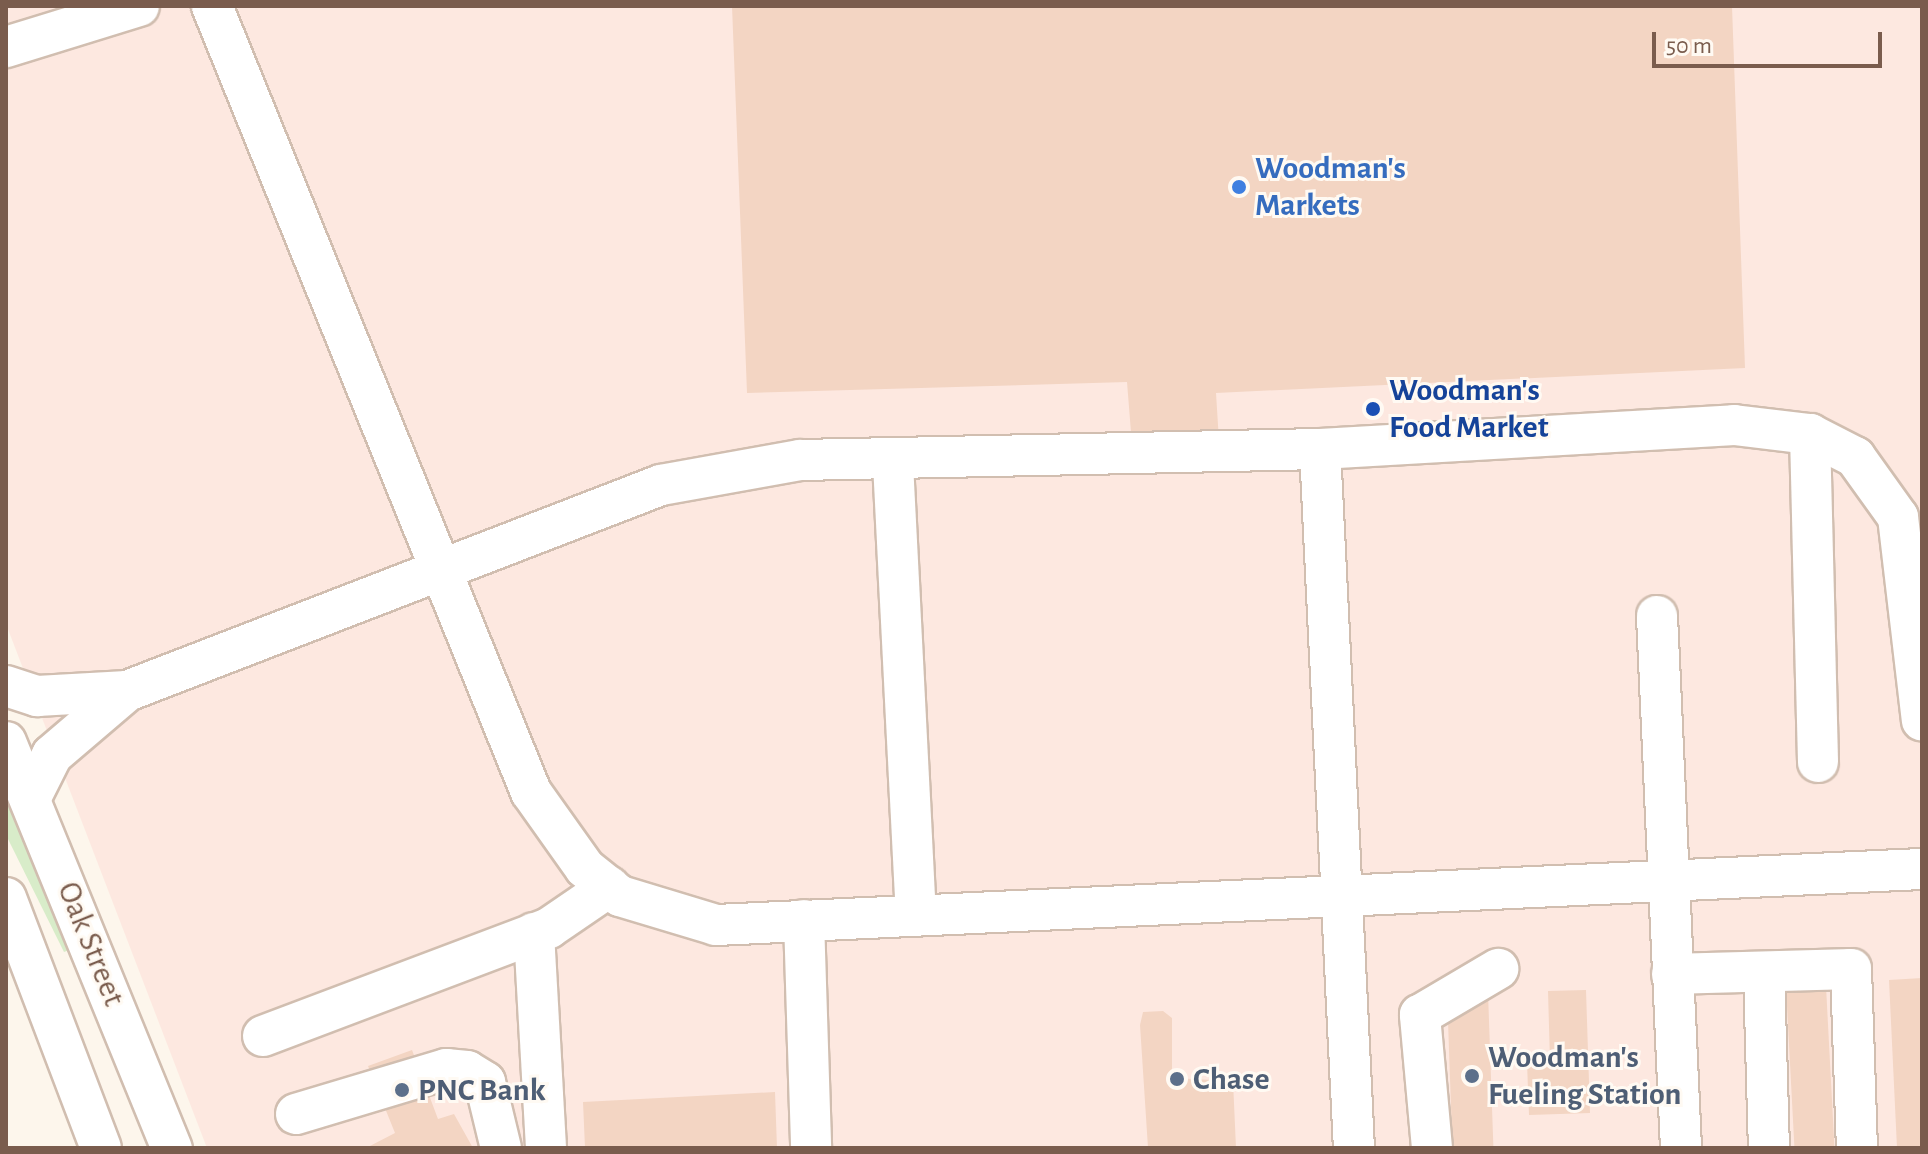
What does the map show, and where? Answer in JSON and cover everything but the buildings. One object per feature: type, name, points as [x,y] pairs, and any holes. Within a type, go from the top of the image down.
[{"type":"street","points":[[6,47],[139,6]]},
{"type":"street","points":[[212,6],[531,792],[585,868],[609,887],[674,916],[716,925],[1341,893],[1922,869]]},
{"type":"street","points":[[6,686],[37,696],[127,691],[440,566],[661,485],[800,460],[893,463],[1320,449],[1734,425],[1810,434],[1855,457],[1910,510],[1922,721]]},
{"type":"street","points":[[1810,434],[1818,762]]},
{"type":"street","points":[[1320,449],[1354,1148]]},
{"type":"street","points":[[893,463],[916,915]]},
{"type":"street","points":[[1657,616],[1681,1148]]},
{"type":"street","points":[[30,799],[52,755],[127,691]]},
{"type":"street","name":"Oak Street","points":[[6,742],[172,1148]]},
{"type":"street","points":[[263,1036],[534,933],[609,887]]},
{"type":"street","name":"Oak Street","points":[[6,898],[101,1148]]},
{"type":"street","points":[[804,920],[811,1148]]},
{"type":"street","points":[[534,933],[546,1148]]},
{"type":"street","points":[[1432,1148],[1420,1015],[1498,969]]},
{"type":"street","points":[[1672,974],[1851,969],[1857,1148]]},
{"type":"street","points":[[1764,972],[1769,1148]]},
{"type":"street","points":[[296,1114],[446,1069],[467,1071],[485,1082],[501,1148]]},
{"type":"shaded area","points":[[6,6],[1922,6],[1922,1148],[207,1148],[6,624]]},
{"type":"green space","points":[[6,799],[75,948],[64,952],[6,835]]},
{"type":"place","name":"Woodman's Markets","points":[[1239,187]]},
{"type":"place","name":"Woodman's Food Market","points":[[1373,409]]},
{"type":"place","name":"Woodman's Fueling Station","points":[[1472,1076]]},
{"type":"place","name":"Chase","points":[[1177,1079]]},
{"type":"place","name":"PNC Bank","points":[[402,1090]]}]
